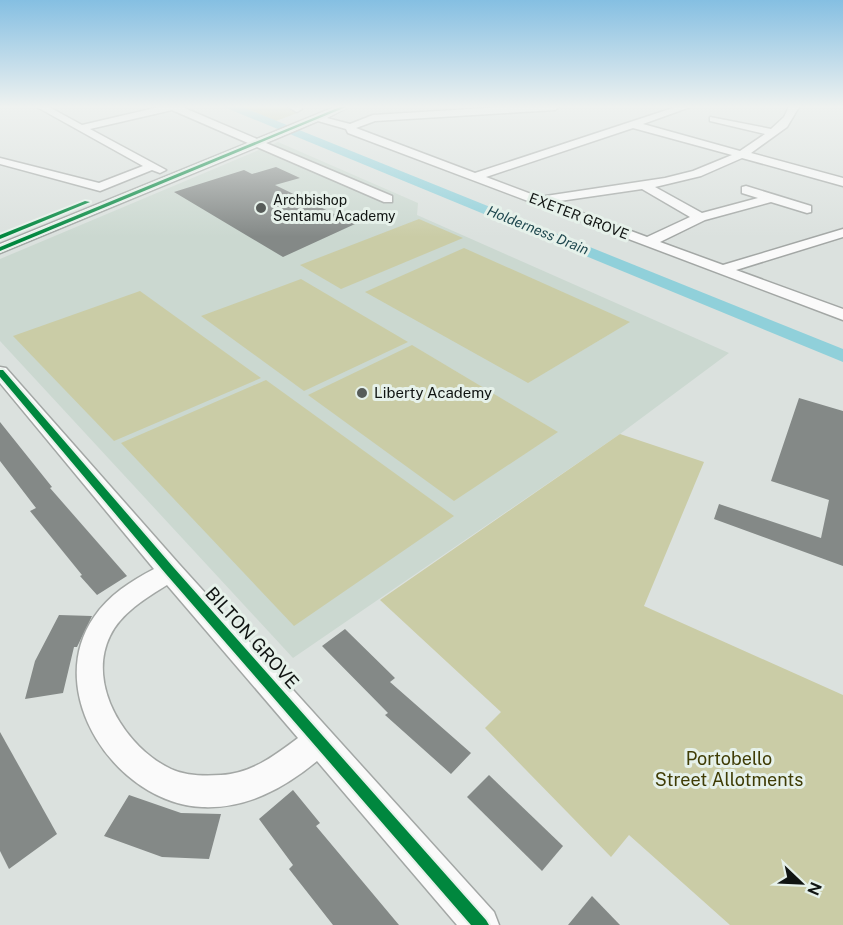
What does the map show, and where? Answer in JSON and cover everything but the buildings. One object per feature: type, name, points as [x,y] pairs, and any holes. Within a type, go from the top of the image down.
[{"type":"street","points":[[122,150],[157,169]]},
{"type":"street","points":[[0,161],[100,187],[219,150]]},
{"type":"street","points":[[0,249],[228,150]]},
{"type":"street","points":[[275,150],[388,199]]},
{"type":"street","name":"EXETER GROVE","points":[[403,150],[843,315]]},
{"type":"street","points":[[475,177],[557,150]]},
{"type":"street","points":[[729,150],[843,182]]},
{"type":"street","points":[[538,201],[642,185],[715,166],[749,150]]},
{"type":"street","points":[[0,174],[24,166]]},
{"type":"street","points":[[0,237],[157,169]]},
{"type":"street","points":[[642,185],[700,217]]},
{"type":"street","points":[[746,190],[807,209]]},
{"type":"street","points":[[648,242],[700,217],[771,198]]},
{"type":"street","points":[[721,270],[843,233]]},
{"type":"street","name":"BILTON GROVE","points":[[0,372],[481,925]]},
{"type":"street","points":[[170,570],[129,596],[108,618],[96,637],[89,660],[88,679],[95,702],[116,743],[130,760],[151,776],[173,786],[221,791],[248,786],[279,772],[320,740]]},
{"type":"shaded area","name":"Liberty Academy","points":[[259,150],[297,150],[418,203],[417,215],[729,353],[620,434],[293,658],[0,341],[0,259]]},
{"type":"green space","points":[[419,219],[463,238],[341,289],[300,265]]},
{"type":"green space","points":[[464,248],[630,322],[528,383],[365,292]]},
{"type":"green space","points":[[301,279],[408,342],[304,391],[201,316]]},
{"type":"green space","points":[[140,291],[261,378],[114,441],[13,336]]},
{"type":"green space","points":[[412,345],[558,432],[454,501],[308,395]]},
{"type":"green space","points":[[266,380],[454,516],[294,626],[121,443]]},
{"type":"green space","name":"Portobello Street Allotments","points":[[620,434],[704,462],[644,606],[843,695],[843,925],[730,925],[629,835],[611,857],[485,728],[501,712],[380,600]]},
{"type":"water","name":"Holderness Drain","points":[[329,150],[349,150],[843,349],[843,362]]},
{"type":"cycle path","points":[[0,249],[239,150]]},
{"type":"cycle path","points":[[0,237],[87,202]]},
{"type":"cycle path","points":[[0,372],[170,571],[481,925]]},
{"type":"place","name":"Archbishop Sentamu Academy","points":[[261,208]]},
{"type":"place","name":"Liberty Academy","points":[[362,393]]}]
